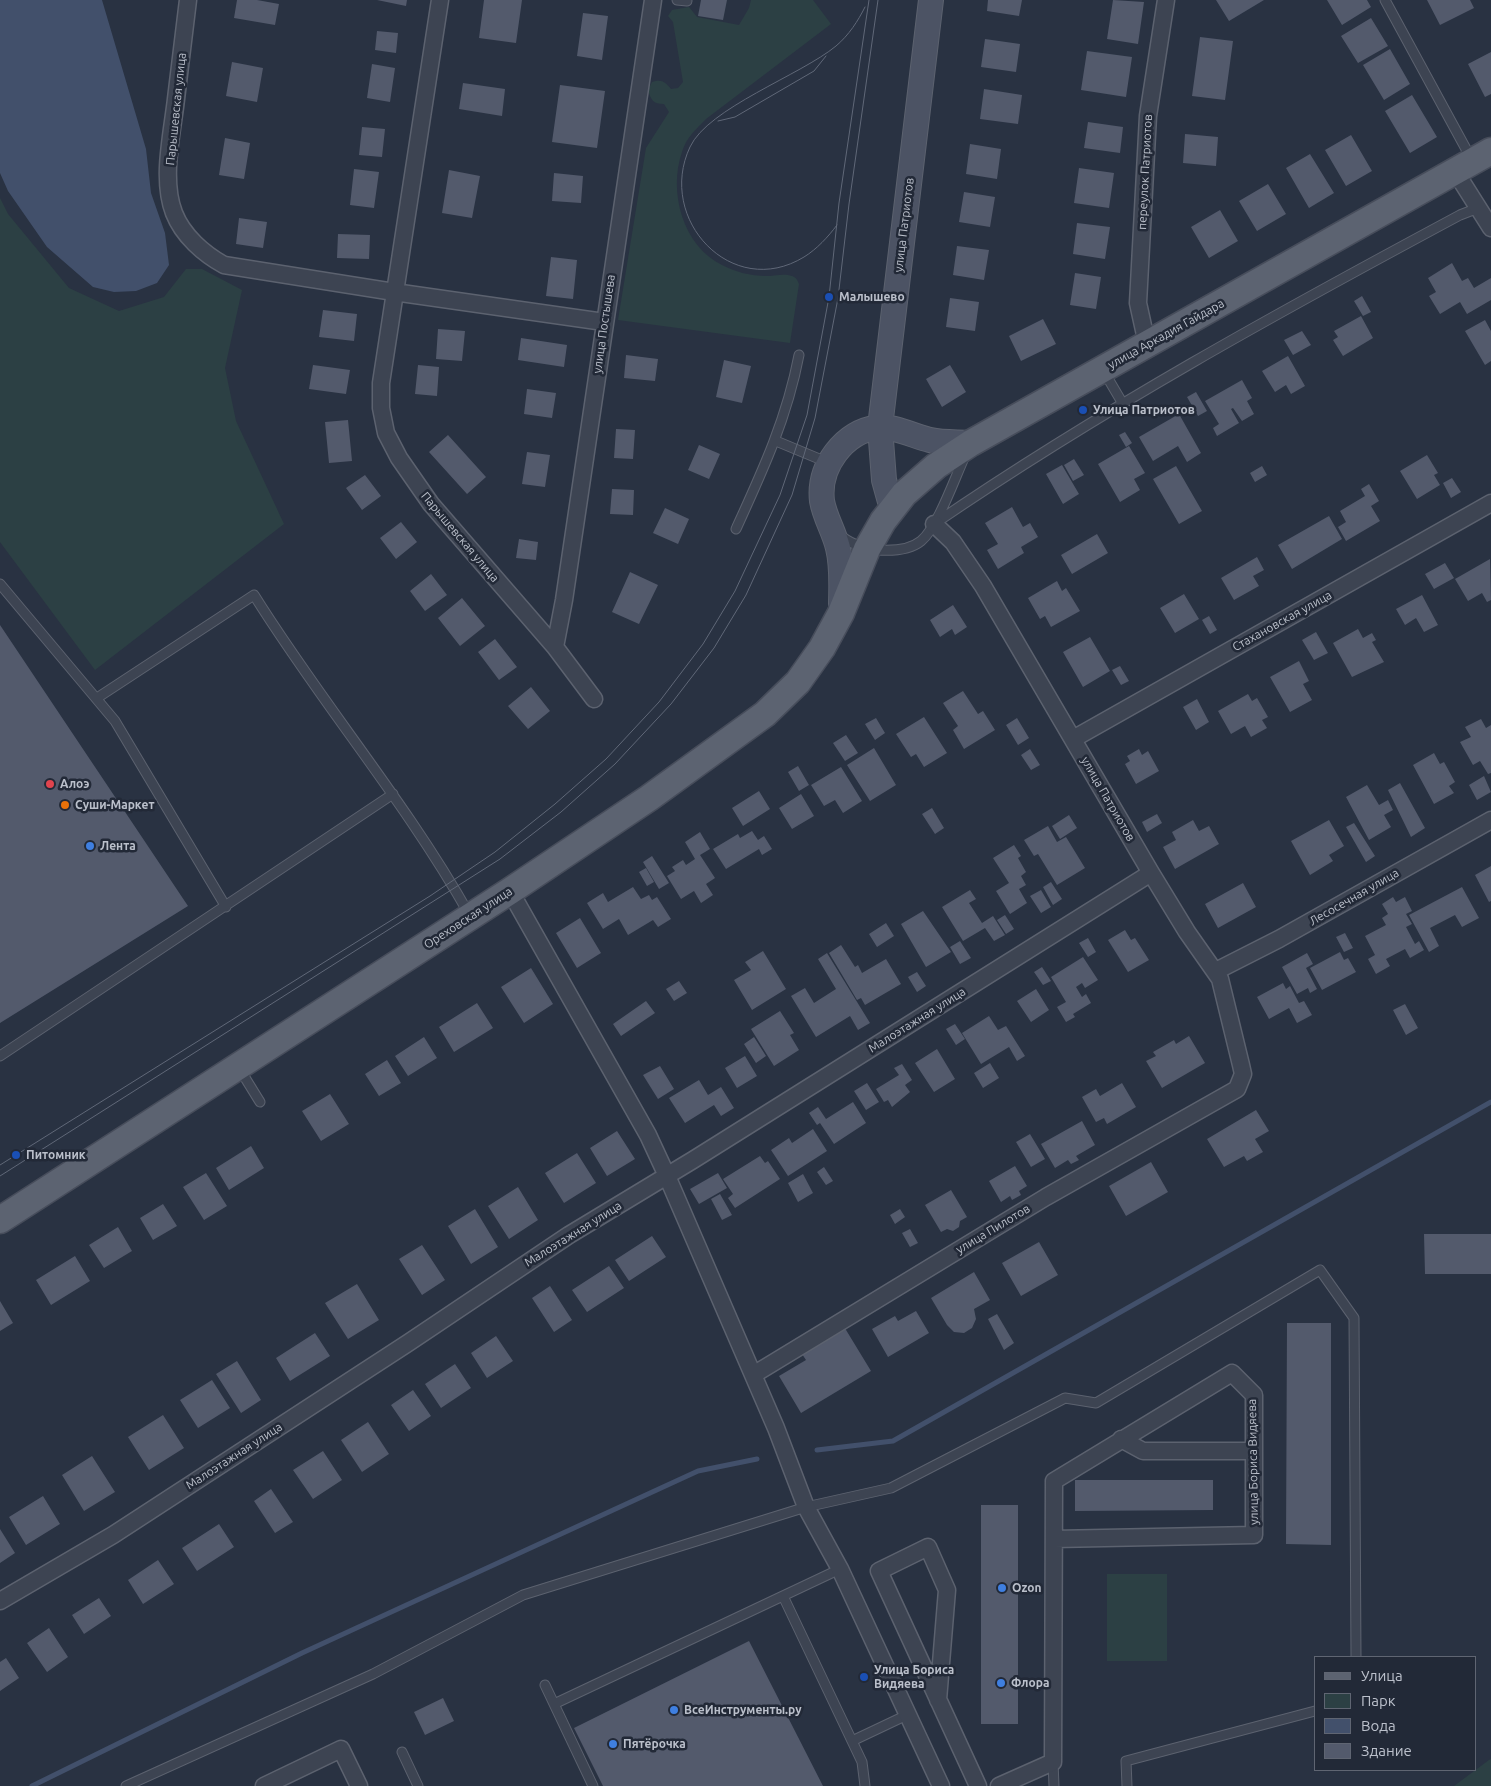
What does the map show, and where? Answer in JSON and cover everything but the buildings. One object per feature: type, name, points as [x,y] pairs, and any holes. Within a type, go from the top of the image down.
[{"type":"main road","name":"улица Патриотов","points":[[892,510],[884,480],[880,427],[931,0]]},
{"type":"main road","name":"улица Аркадия Гайдара","points":[[867,549],[904,494],[936,466],[972,443],[1473,161]]},
{"type":"main road","points":[[841,613],[842,570],[837,546],[827,522],[822,499],[823,477],[829,463],[838,450],[853,435],[880,427],[932,441],[972,443]]},
{"type":"main road","name":"Ореховская улица","points":[[0,1220],[510,891],[649,798],[765,714],[798,682],[822,648],[841,613],[867,549]]},
{"type":"street","name":"Парышевская улица","points":[[188,0],[170,151],[169,185],[174,213],[187,234],[206,256],[224,265],[604,322]]},
{"type":"street","name":"Парышевская улица","points":[[440,0],[381,383],[381,408],[386,433],[399,458],[431,504],[554,647],[594,699]]},
{"type":"street","name":"улица Постышева","points":[[554,647],[564,600],[653,0]]},
{"type":"street","name":"переулок Патриотов","points":[[1147,344],[1138,303],[1148,116],[1166,0]]},
{"type":"street","points":[[1473,161],[1478,208],[1491,228]]},
{"type":"street","name":"Стахановская улица","points":[[1073,739],[1491,503]]},
{"type":"street","name":"улица Патриотов","points":[[934,524],[953,542],[983,586],[1150,873],[1187,932],[1216,971],[1243,1074],[1237,1089]]},
{"type":"street","name":"Лесосечная улица","points":[[1216,971],[1279,939],[1491,820]]},
{"type":"street","name":"Малоэтажная улица","points":[[0,1601],[113,1535],[400,1349],[569,1235],[667,1176],[1150,873]]},
{"type":"street","points":[[510,891],[648,1135],[776,1428],[806,1506],[840,1569],[910,1714],[941,1786]]},
{"type":"street","name":"улица Пилотов","points":[[753,1375],[1046,1197],[1237,1089]]},
{"type":"street","name":"улица Бориса Видяева","points":[[1053,1762],[1054,1481],[1232,1373],[1254,1395],[1254,1536],[1054,1539]]},
{"type":"street","points":[[1121,1439],[1143,1451],[1254,1451]]},
{"type":"street","points":[[938,1700],[947,1590],[928,1547],[879,1571],[938,1700],[978,1786]]},
{"type":"street","points":[[264,1786],[341,1749],[359,1786]]},
{"type":"street","points":[[1000,1786],[1053,1762]]},
{"type":"lane","points":[[1385,0],[1473,161]]},
{"type":"lane","points":[[934,524],[1047,448],[1280,311],[1460,215],[1478,208]]},
{"type":"lane","points":[[736,529],[776,441],[794,379],[799,354]]},
{"type":"lane","points":[[1102,370],[1123,404]]},
{"type":"lane","points":[[776,441],[829,463]]},
{"type":"lane","points":[[827,522],[846,541],[867,549],[893,552],[921,541],[934,524],[972,443]]},
{"type":"lane","points":[[0,584],[97,698],[115,722],[163,799],[226,907]]},
{"type":"lane","points":[[97,698],[254,595],[323,698],[423,838],[470,916]]},
{"type":"lane","points":[[0,1056],[393,794]]},
{"type":"lane","points":[[239,1067],[260,1102]]},
{"type":"lane","points":[[126,1786],[373,1674],[523,1595],[806,1506],[891,1488],[1066,1398],[1096,1402],[1320,1270],[1354,1318],[1356,1656]]},
{"type":"lane","points":[[554,1704],[840,1569]]},
{"type":"lane","points":[[783,1596],[864,1767],[865,1786]]},
{"type":"lane","points":[[545,1684],[593,1786]]},
{"type":"lane","points":[[1127,1786],[1126,1761],[1314,1711]]},
{"type":"lane","points":[[852,1741],[910,1714]]},
{"type":"lane","points":[[402,1752],[418,1786]]},
{"type":"lane","points":[[1053,1762],[1054,1786]]},
{"type":"green space","points":[[751,0],[813,0],[831,24],[706,119],[695,130],[684,147],[678,168],[678,200],[682,216],[697,245],[722,265],[743,273],[760,276],[786,275],[797,279],[799,284],[790,343],[618,320],[646,148],[669,112],[664,104],[653,101],[648,90],[652,82],[655,81],[663,82],[671,89],[678,88],[683,82],[673,22],[668,16],[672,10],[689,7],[697,17],[739,25],[749,8]]},
{"type":"green space","points":[[0,198],[8,214],[69,288],[119,311],[164,297],[186,269],[202,269],[242,290],[225,368],[236,421],[284,524],[95,670],[0,542]]},
{"type":"green space","points":[[1107,1574],[1167,1574],[1167,1661],[1107,1661]]},
{"type":"green space","points":[[1491,1759],[1491,1786],[1454,1786],[1476,1771]]},
{"type":"water","points":[[0,0],[102,0],[146,149],[151,193],[165,233],[169,265],[157,283],[136,291],[114,292],[93,287],[47,247],[8,191],[0,173]]},
{"type":"waterway","points":[[817,1450],[893,1441],[1491,1102]]},
{"type":"waterway","points":[[32,1786],[302,1653],[698,1471],[757,1459]]},
{"type":"tram line","points":[[0,1165],[430,896],[495,852],[555,804],[606,759],[659,702],[703,644],[735,591],[780,495],[807,415],[829,297],[839,203],[869,0]]},
{"type":"tram line","points":[[0,1176],[500,859],[561,812],[615,764],[671,704],[714,648],[746,595],[792,495],[815,418],[838,298],[849,204],[878,0]]},
{"type":"tram line","points":[[837,225],[822,242],[804,257],[777,268],[751,268],[727,261],[707,245],[692,225],[683,201],[682,174],[690,147],[700,133],[715,119],[801,69],[836,46],[853,28],[865,7]]},
{"type":"tram line","points":[[718,121],[735,117],[814,71],[826,56]]},
{"type":"place","name":"Малышево","points":[[829,297]]},
{"type":"place","name":"Улица Патриотов","points":[[1083,410]]},
{"type":"place","name":"Алоэ","points":[[50,784]]},
{"type":"place","name":"Суши-Маркет","points":[[65,805]]},
{"type":"place","name":"Лента","points":[[90,846]]},
{"type":"place","name":"Питомник","points":[[16,1155]]},
{"type":"place","name":"Ozon","points":[[1002,1588]]},
{"type":"place","name":"Улица Бориса Видяева","points":[[864,1677]]},
{"type":"place","name":"Флора","points":[[1001,1683]]},
{"type":"place","name":"ВсеИнструменты.ру","points":[[674,1710]]},
{"type":"place","name":"Пятёрочка","points":[[613,1744]]}]
